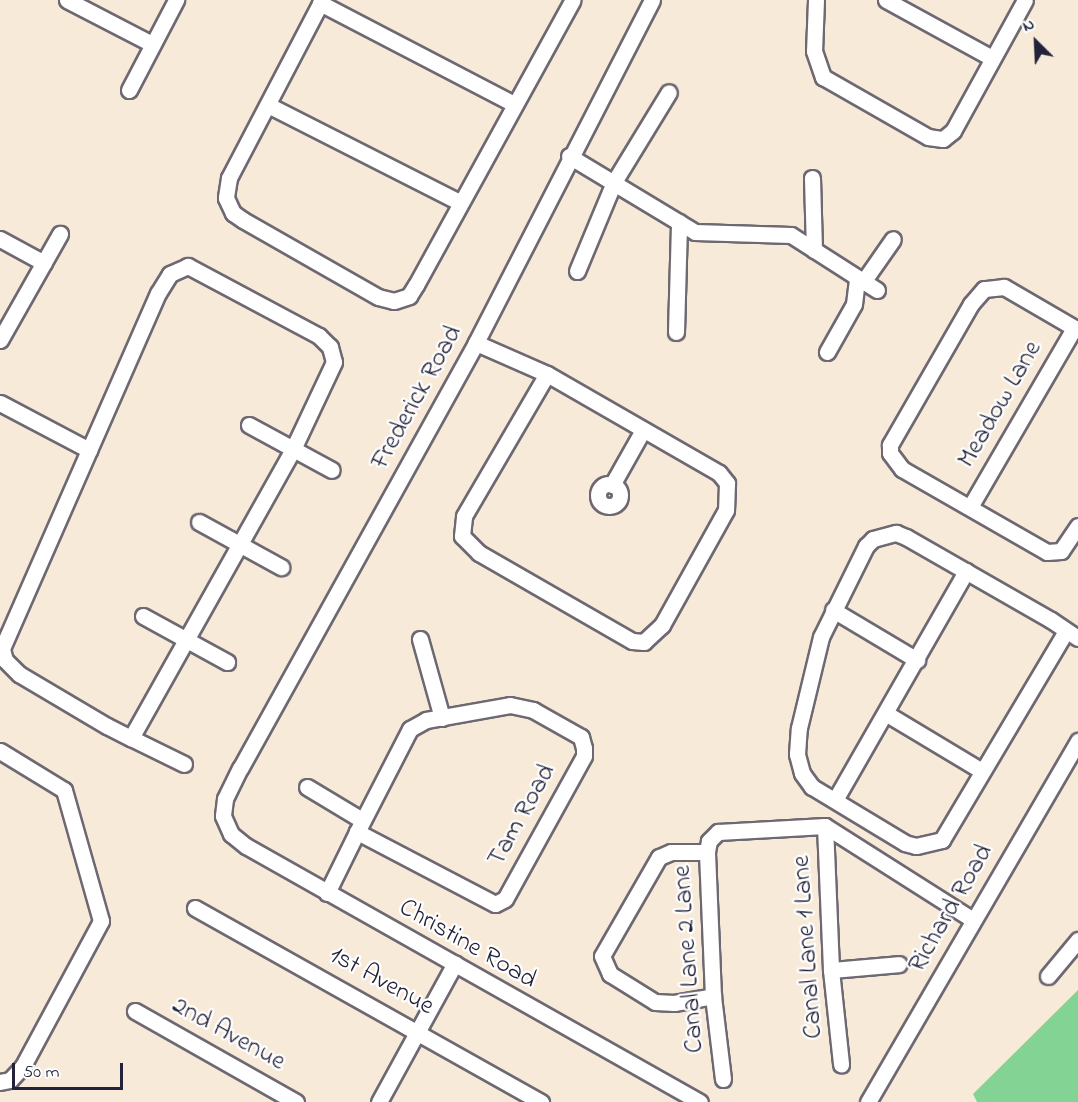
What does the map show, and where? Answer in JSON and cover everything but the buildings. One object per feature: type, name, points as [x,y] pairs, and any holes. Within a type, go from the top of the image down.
[{"type":"street","points":[[67,0],[152,44]]},
{"type":"street","points":[[129,90],[176,0]]},
{"type":"street","points":[[514,104],[321,2],[229,178],[228,206],[243,220],[378,297],[394,301],[409,296],[573,0]]},
{"type":"street","name":"Frederick Road","points":[[223,816],[225,799],[240,768],[476,343],[569,156],[652,0]]},
{"type":"street","points":[[816,0],[814,51],[823,76],[928,136],[943,139],[953,131],[1025,0]]},
{"type":"street","points":[[886,0],[992,58]]},
{"type":"street","points":[[577,271],[614,182],[669,92]]},
{"type":"street","points":[[268,105],[460,203]]},
{"type":"street","points":[[569,156],[614,182],[640,202],[695,232],[791,235],[877,290]]},
{"type":"street","points":[[812,178],[814,250]]},
{"type":"street","points":[[676,332],[679,222]]},
{"type":"street","points":[[0,340],[60,234]]},
{"type":"street","points":[[827,352],[854,304],[860,280],[893,238]]},
{"type":"street","points":[[0,239],[44,263]]},
{"type":"street","points":[[131,738],[188,641],[294,447],[333,370],[330,347],[320,336],[254,298],[188,266],[170,274],[158,293],[17,612],[3,654],[19,674],[131,738],[184,764]]},
{"type":"street","points":[[1076,329],[998,286],[982,290],[971,304],[890,445],[890,453],[902,469],[1051,553],[1065,547],[1078,526]]},
{"type":"street","name":"Meadow Lane","points":[[970,507],[1076,329]]},
{"type":"street","points":[[476,343],[546,374],[719,473],[730,491],[726,510],[662,625],[649,640],[638,643],[470,547],[462,536],[465,516],[546,374]]},
{"type":"street","points":[[0,404],[89,450]]},
{"type":"street","points":[[249,425],[294,447],[332,470]]},
{"type":"street","points":[[612,485],[643,430]]},
{"type":"street","points":[[199,522],[281,567]]},
{"type":"street","points":[[885,534],[906,537],[966,571],[1072,634],[982,771],[951,830],[937,843],[911,845],[812,787],[802,773],[797,754],[821,637],[866,546],[885,534]]},
{"type":"street","points":[[835,800],[887,714],[966,571]]},
{"type":"street","points":[[833,609],[916,660]]},
{"type":"street","points":[[143,616],[227,662]]},
{"type":"street","points":[[420,639],[442,718]]},
{"type":"street","name":"Tam Road","points":[[308,787],[359,826],[487,903],[505,899],[584,756],[583,740],[525,706],[510,705],[418,722],[410,729],[359,826],[327,893]]},
{"type":"street","points":[[887,714],[982,771]]},
{"type":"street","name":"Richard Road","points":[[868,1102],[1078,741]]},
{"type":"street","points":[[0,751],[64,789],[101,921],[24,1066],[10,1080],[0,1082]]},
{"type":"street","name":"Christine Road","points":[[223,816],[236,839],[327,893],[700,1102]]},
{"type":"street","points":[[825,826],[973,920]]},
{"type":"street","name":"Canal Lane 2 Lane","points":[[723,1079],[713,996],[707,852],[712,836],[730,828],[825,826]]},
{"type":"street","name":"Canal Lane 1 Lane","points":[[825,826],[831,970],[841,1064]]},
{"type":"street","points":[[707,852],[671,852],[659,857],[602,956],[610,974],[655,1002],[674,1003],[713,996]]},
{"type":"street","name":"1st Avenue","points":[[195,908],[420,1031],[541,1102]]},
{"type":"street","points":[[1048,976],[1078,940]]},
{"type":"street","points":[[379,1102],[420,1031],[455,963]]},
{"type":"street","points":[[831,970],[899,964]]},
{"type":"street","name":"2nd Avenue","points":[[135,1011],[296,1102]]},
{"type":"green space","points":[[1078,990],[1078,1102],[977,1102],[973,1094]]}]
